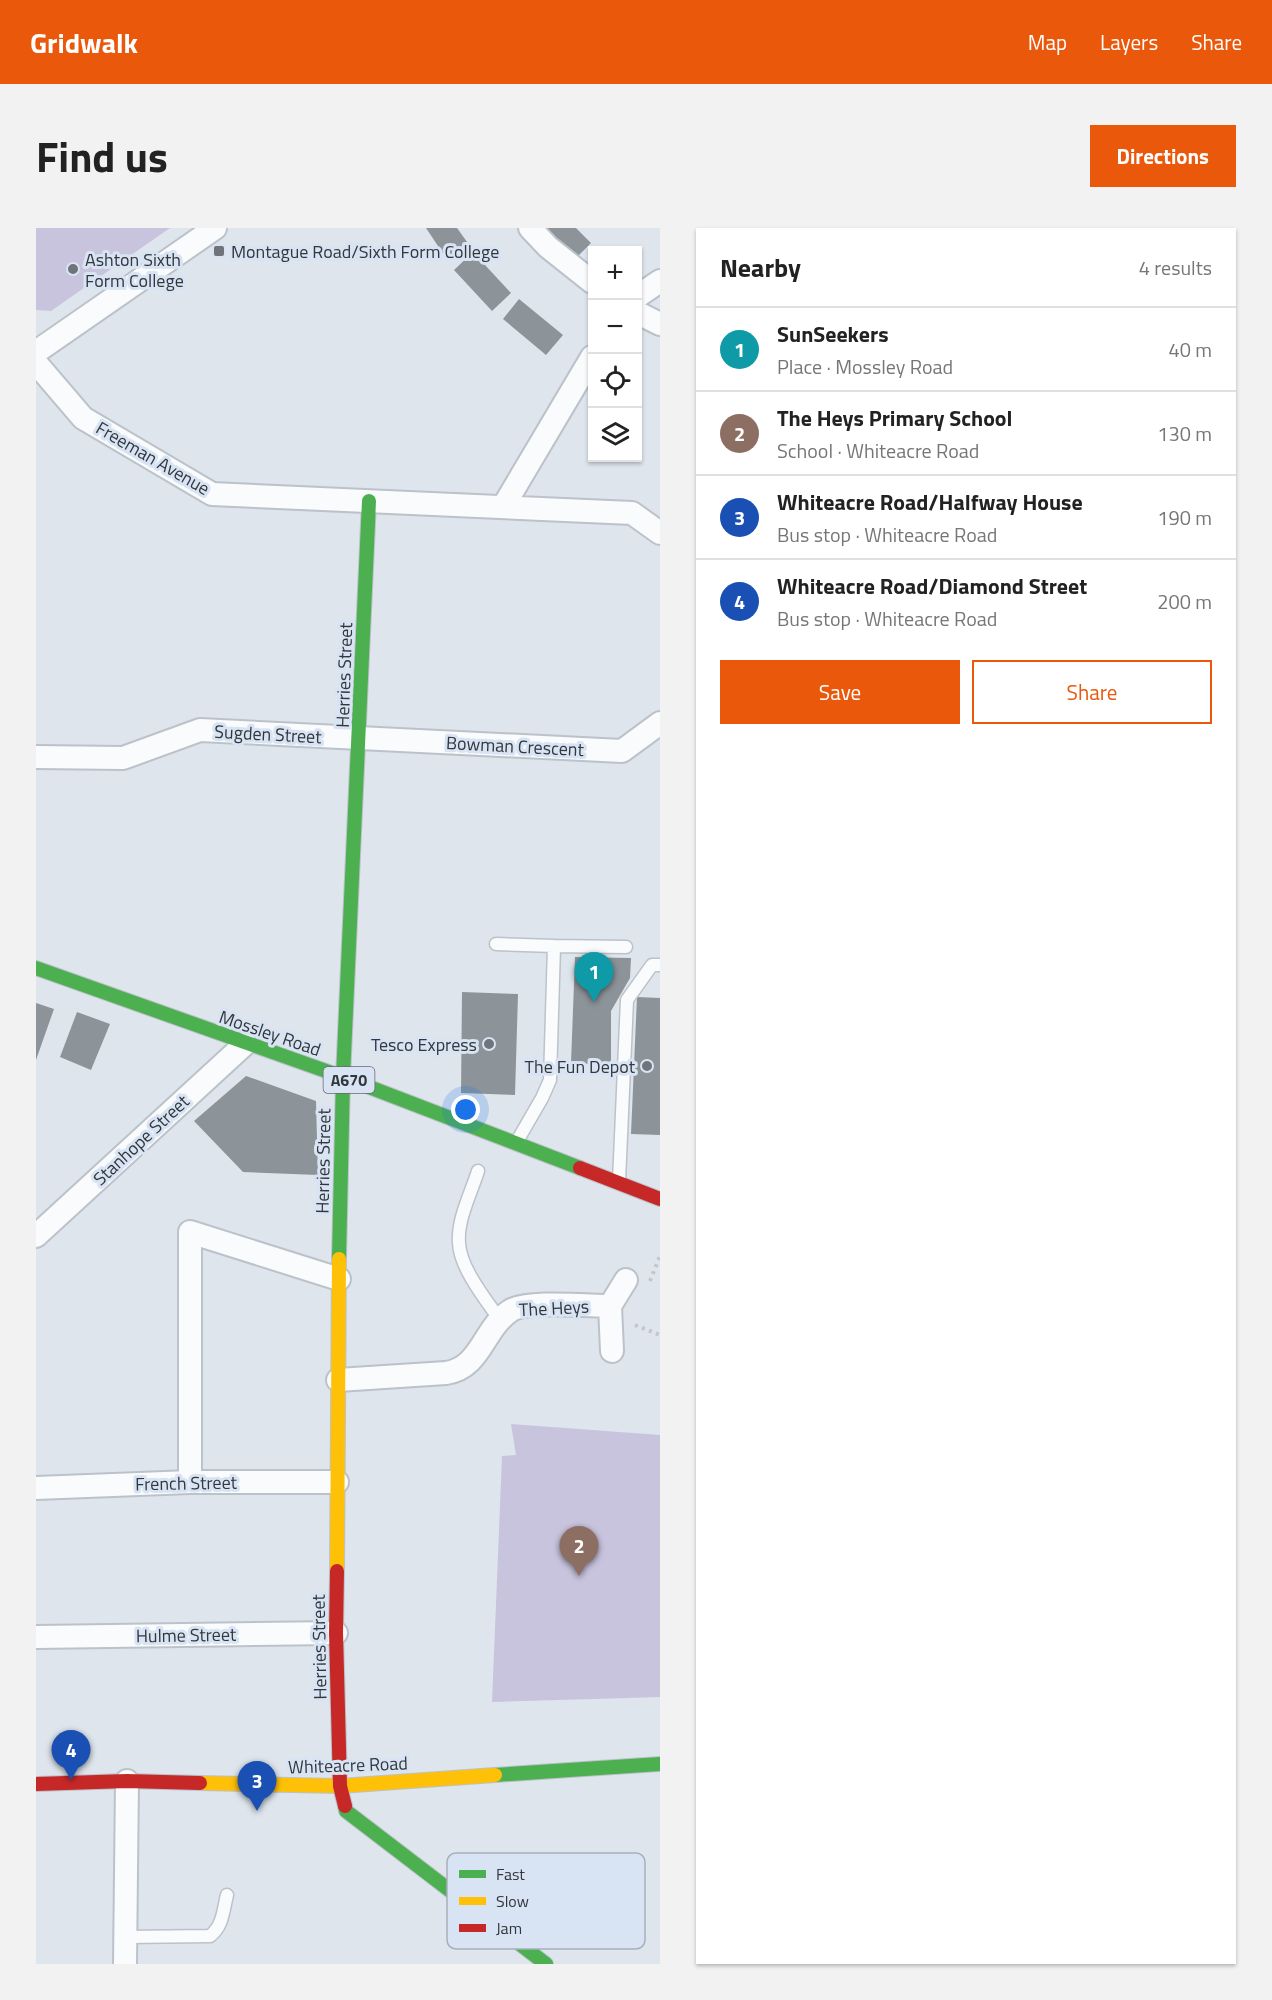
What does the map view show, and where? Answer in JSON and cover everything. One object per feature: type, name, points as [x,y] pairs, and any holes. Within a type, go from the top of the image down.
[{"type":"street","points":[[36,352],[215,228]]},
{"type":"street","points":[[530,228],[548,247],[588,279]]},
{"type":"street","points":[[642,293],[660,281]]},
{"type":"street","points":[[642,315],[660,324]]},
{"type":"street","name":"Freeman Avenue","points":[[36,363],[83,418],[212,494],[369,501]]},
{"type":"street","points":[[504,507],[588,364]]},
{"type":"street","points":[[369,501],[632,513],[660,533]]},
{"type":"street","name":"Herries Street","points":[[369,501],[343,1077],[336,1633],[340,1786],[346,1811],[447,1888]]},
{"type":"street","name":"Bowman Crescent","points":[[360,739],[622,751],[660,723]]},
{"type":"street","name":"Sugden Street","points":[[36,757],[123,758],[200,730],[360,739]]},
{"type":"street","name":"Mossley Road","points":[[36,968],[343,1077],[660,1199]]},
{"type":"street","name":"Stanhope Street","points":[[36,1236],[245,1044]]},
{"type":"street","points":[[190,1482],[190,1232],[339,1279]]},
{"type":"street","points":[[610,1306],[626,1280]]},
{"type":"street","name":"The Heys","points":[[338,1380],[446,1373],[462,1369],[474,1360],[490,1331],[500,1320],[510,1310],[525,1306],[610,1306],[612,1351]]},
{"type":"street","name":"French Street","points":[[36,1488],[190,1482],[337,1482]]},
{"type":"street","name":"Hulme Street","points":[[36,1637],[336,1633]]},
{"type":"street","name":"Whiteacre Road","points":[[36,1784],[127,1781],[340,1786],[660,1765]]},
{"type":"street","points":[[125,1964],[127,1781]]},
{"type":"street","name":"Herries Street","points":[[526,1949],[546,1964]]},
{"type":"lane","points":[[496,944],[626,947]]},
{"type":"lane","points":[[515,1144],[550,1080],[554,946]]},
{"type":"lane","points":[[619,1182],[627,1000],[652,965],[660,965]]},
{"type":"lane","points":[[478,1171],[461,1223],[458,1242],[467,1268],[500,1320]]},
{"type":"lane","points":[[125,1937],[210,1936],[220,1924],[227,1895]]},
{"type":"path","points":[[648,1285],[660,1256]]},
{"type":"path","points":[[636,1314],[633,1324],[660,1335]]},
{"type":"shaded area","name":"Ashton Sixth Form College","points":[[36,228],[170,228],[51,311],[36,310]]},
{"type":"shaded area","points":[[511,1424],[660,1435],[660,1697],[492,1702],[502,1456],[516,1455]]},
{"type":"building","points":[[426,228],[457,228],[470,246],[448,261]]},
{"type":"building","points":[[539,228],[576,228],[591,243],[573,261]]},
{"type":"building","points":[[473,252],[511,293],[492,311],[454,270]]},
{"type":"building","points":[[519,299],[563,335],[546,355],[503,319]]},
{"type":"building","points":[[575,957],[631,958],[630,978],[611,1011],[611,1065],[571,1063]]},
{"type":"building","name":"Tesco Express","points":[[462,992],[518,994],[515,1095],[461,1093]]},
{"type":"building","name":"The Fun Depot","points":[[637,997],[660,998],[660,1135],[631,1134]]},
{"type":"building","points":[[36,1003],[54,1009],[36,1060]]},
{"type":"building","points":[[77,1012],[110,1024],[91,1070],[60,1057]]},
{"type":"building","points":[[246,1076],[316,1101],[318,1175],[243,1172],[194,1121]]},
{"type":"traffic: fast","points":[[339,1259],[343,1077],[369,501]]},
{"type":"traffic: fast","points":[[36,968],[343,1077],[580,1168]]},
{"type":"traffic: fast","points":[[495,1775],[660,1764]]},
{"type":"traffic: fast","points":[[345,1806],[346,1811],[447,1888]]},
{"type":"traffic: fast","points":[[526,1949],[546,1964]]},
{"type":"traffic: slow","points":[[337,1571],[339,1259]]},
{"type":"traffic: slow","points":[[200,1783],[340,1786],[495,1775]]},
{"type":"traffic: jam","points":[[580,1168],[660,1199]]},
{"type":"traffic: jam","points":[[337,1571],[336,1633],[340,1786],[345,1806]]},
{"type":"traffic: jam","points":[[36,1784],[127,1781],[200,1783]]},
{"type":"place","name":"Montague Road/Sixth Form College","points":[[219,251]]},
{"type":"place","name":"Ashton Sixth Form College","points":[[73,269]]},
{"type":"place","name":"SunSeekers","points":[[594,1002]]},
{"type":"place","name":"Tesco Express","points":[[489,1044]]},
{"type":"place","name":"The Fun Depot","points":[[647,1066]]},
{"type":"place","name":"The Heys Primary School","points":[[579,1576]]},
{"type":"place","name":"Whiteacre Road/Diamond Street","points":[[71,1780]]},
{"type":"place","name":"Whiteacre Road/Halfway House","points":[[257,1811]]}]
